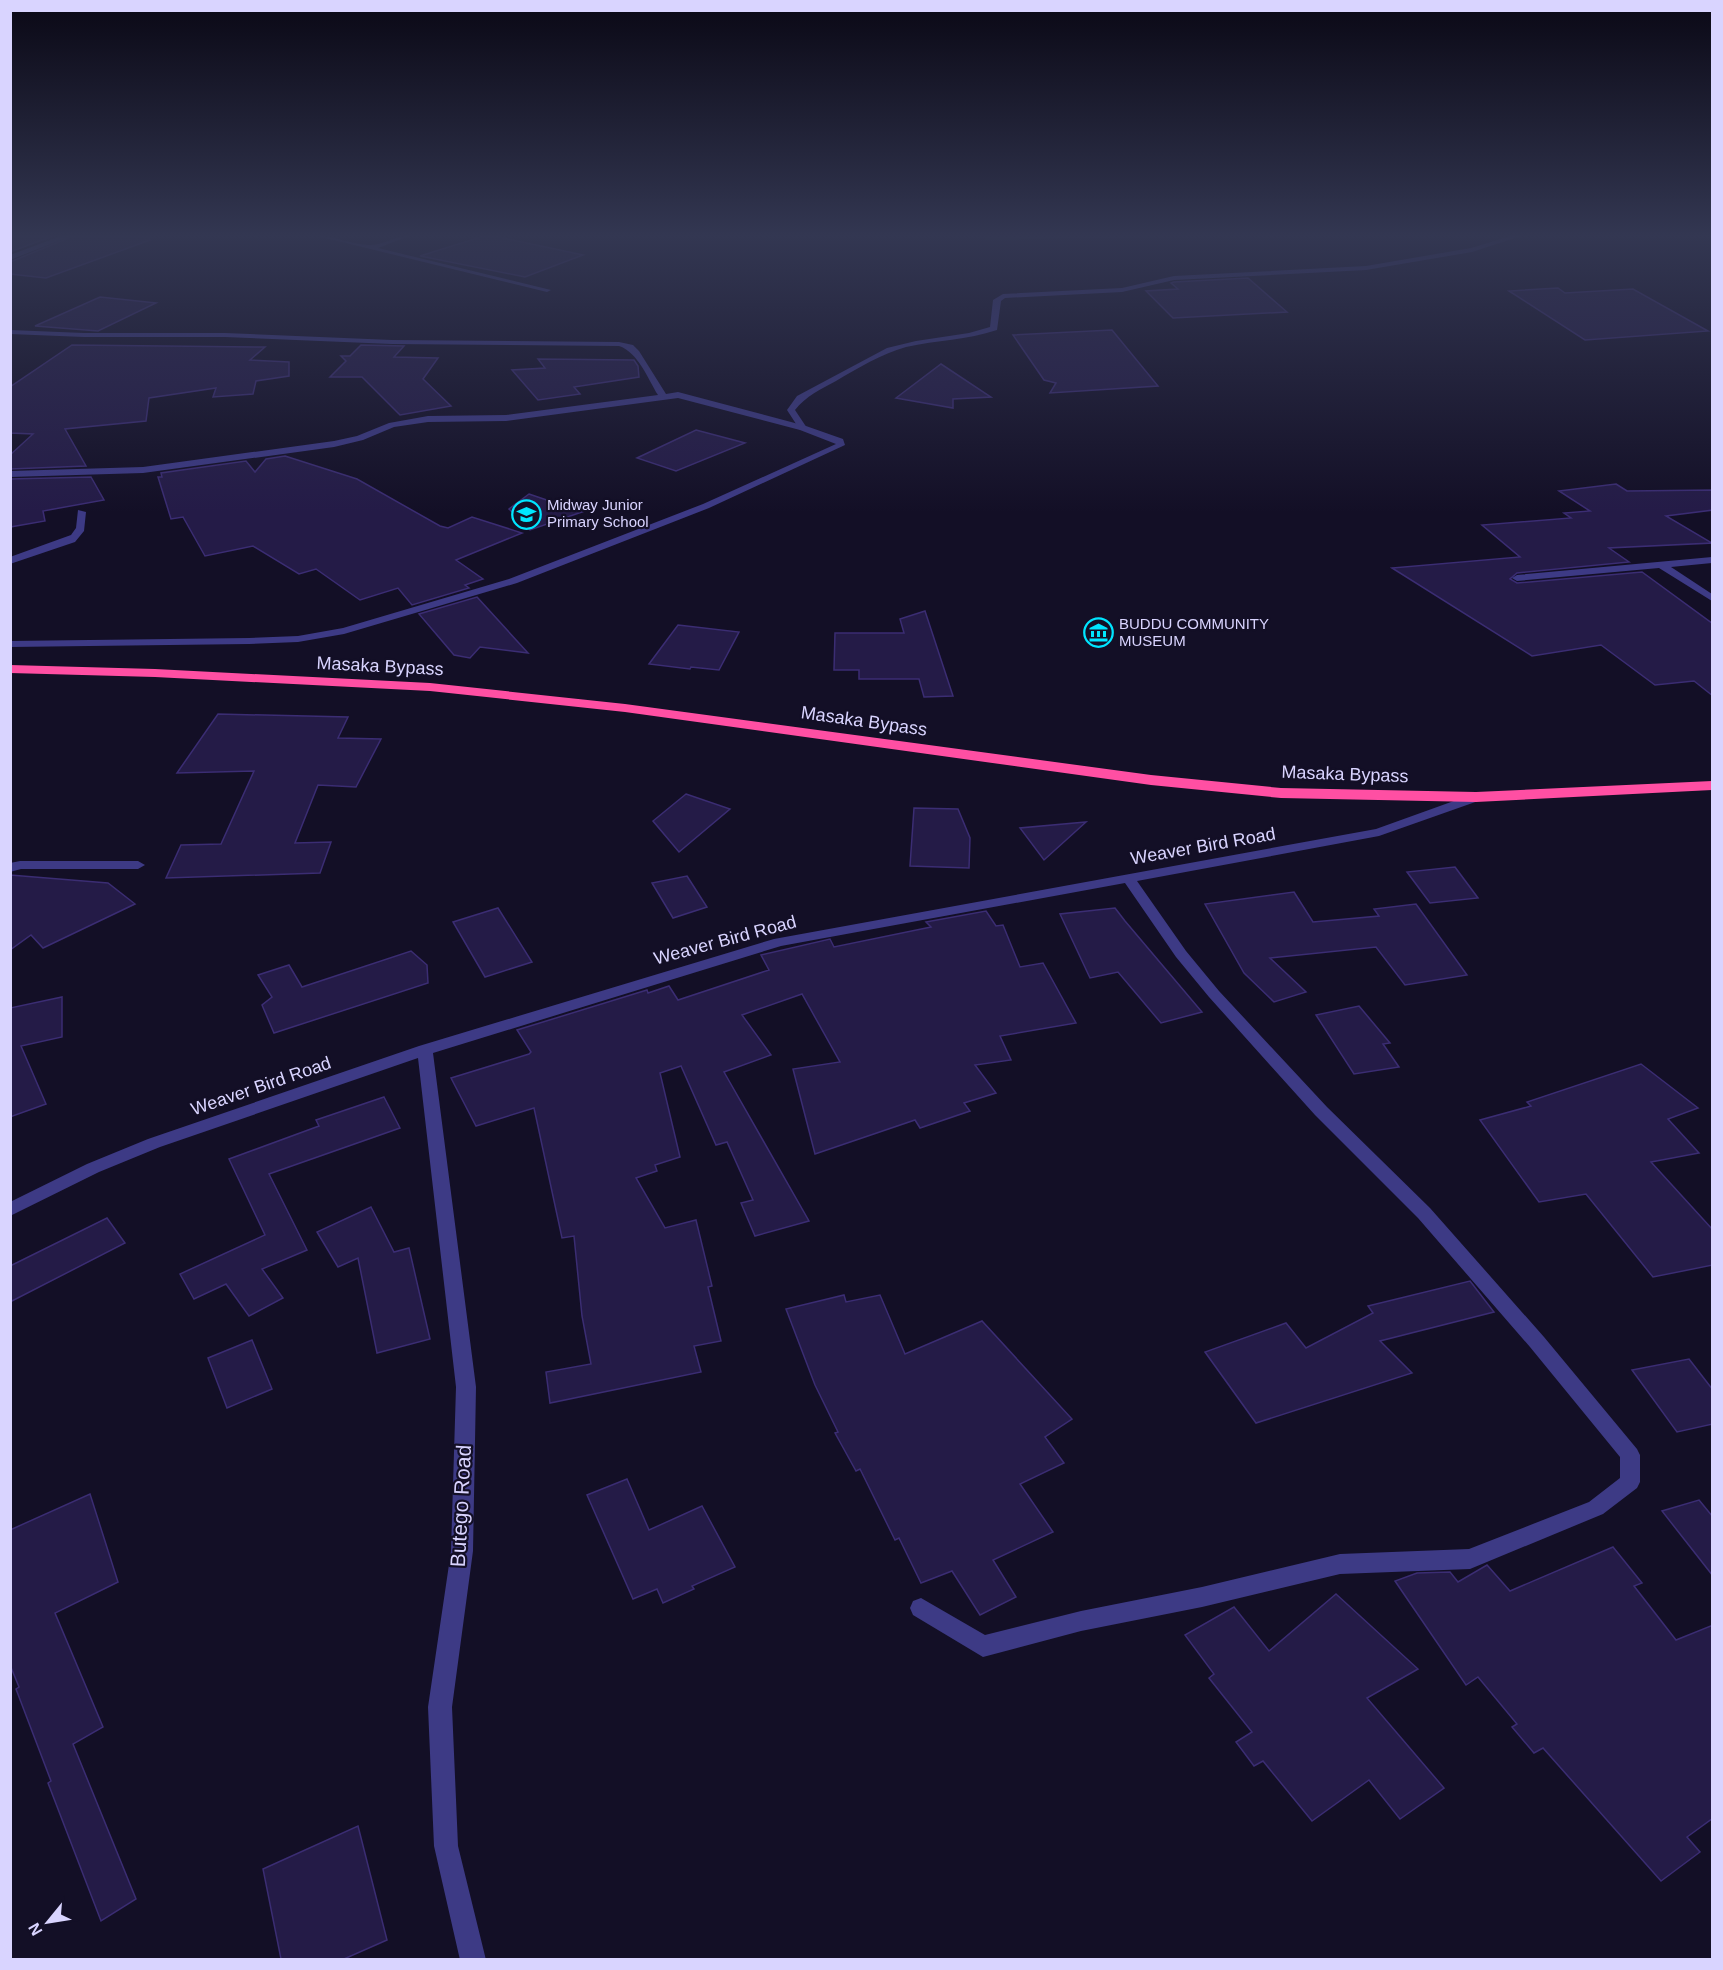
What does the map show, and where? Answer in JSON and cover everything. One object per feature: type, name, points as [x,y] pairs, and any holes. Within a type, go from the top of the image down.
[{"type":"highway","name":"Masaka Bypass","points":[[10,669],[155,673],[430,687],[636,709],[1151,780],[1281,793],[1476,797],[1713,786]]},
{"type":"street","points":[[803,428],[791,410],[800,398],[890,350],[923,342],[973,335],[994,328]]},
{"type":"street","points":[[10,332],[84,335],[225,334],[392,342],[619,344],[630,347],[636,353],[663,396]]},
{"type":"street","points":[[10,474],[143,470],[334,444],[360,438],[392,425],[428,419],[506,418],[663,396],[693,398],[803,428],[840,441],[841,445],[706,506],[513,581],[344,631],[298,639],[249,641],[10,644]]},
{"type":"street","points":[[10,561],[71,540],[79,535],[81,512]]},
{"type":"street","points":[[1517,578],[1713,560]]},
{"type":"street","points":[[1661,565],[1713,598]]},
{"type":"street","name":"Weaver Bird Road","points":[[10,1210],[93,1168],[154,1143],[425,1050],[779,942],[1379,831],[1476,797]]},
{"type":"street","points":[[10,868],[20,865],[138,866]]},
{"type":"street","points":[[921,1608],[983,1646],[1081,1621],[1202,1597],[1340,1564],[1470,1559],[1596,1508],[1630,1482],[1630,1455],[1537,1342],[1424,1213],[1321,1111],[1220,1002],[1181,954],[1129,879]]},
{"type":"street","name":"Butego Road","points":[[425,1050],[466,1387],[462,1551],[440,1707],[446,1846],[473,1959]]},
{"type":"building","points":[[59,328],[104,328],[98,331]]},
{"type":"building","points":[[1566,328],[1703,328],[1708,331],[1585,340]]},
{"type":"building","points":[[1112,330],[1158,386],[1050,393],[1056,383],[1044,380],[1013,335]]},
{"type":"building","points":[[72,345],[265,347],[250,360],[289,362],[289,376],[256,381],[253,394],[213,397],[216,388],[149,398],[146,421],[65,429],[86,466],[10,469],[10,455],[33,434],[10,433],[10,387]]},
{"type":"building","points":[[361,345],[404,346],[394,357],[438,358],[423,379],[451,406],[400,415],[362,377],[330,377],[346,361],[341,356],[350,356]]},
{"type":"building","points":[[538,359],[634,360],[638,366],[639,377],[574,387],[580,394],[538,400],[512,370],[545,368]]},
{"type":"building","points":[[941,364],[991,397],[953,399],[953,408],[896,398]]},
{"type":"building","points":[[696,430],[745,443],[676,471],[637,458]]},
{"type":"building","points":[[285,456],[357,479],[440,526],[448,528],[472,517],[522,533],[456,560],[483,579],[465,585],[469,588],[412,605],[398,588],[360,600],[316,569],[299,574],[253,546],[205,556],[183,517],[171,519],[158,477],[162,477],[161,473],[246,461],[255,472],[266,459]]},
{"type":"building","points":[[91,477],[104,500],[43,511],[45,521],[10,527],[10,479]]},
{"type":"building","points":[[1616,484],[1627,491],[1713,490],[1713,510],[1666,516],[1712,543],[1609,548],[1629,562],[1517,573],[1510,579],[1517,583],[1642,572],[1713,624],[1713,696],[1694,681],[1655,685],[1601,645],[1532,656],[1392,568],[1520,557],[1482,525],[1571,518],[1564,513],[1590,511],[1559,491]]},
{"type":"building","points":[[529,494],[582,512],[530,530],[509,509]]},
{"type":"building","points":[[477,597],[528,653],[480,647],[470,658],[454,655],[419,614]]},
{"type":"building","points":[[925,611],[953,696],[924,697],[919,679],[859,679],[859,670],[834,670],[835,633],[904,633],[900,619]]},
{"type":"building","points":[[678,625],[739,632],[719,670],[649,664]]},
{"type":"building","points":[[218,714],[348,717],[338,738],[381,739],[356,787],[318,785],[295,843],[331,842],[320,873],[166,878],[181,845],[221,844],[254,771],[177,773]]},
{"type":"building","points":[[686,794],[730,809],[679,852],[653,821]]},
{"type":"building","points":[[914,808],[958,809],[970,838],[969,868],[910,866]]},
{"type":"building","points":[[1086,822],[1044,860],[1020,828]]},
{"type":"building","points":[[1455,867],[1478,898],[1430,903],[1407,872]]},
{"type":"building","points":[[10,875],[108,883],[135,904],[43,948],[31,935],[10,950]]},
{"type":"building","points":[[687,876],[707,907],[673,918],[652,883]]},
{"type":"building","points":[[1294,892],[1313,922],[1379,916],[1374,909],[1416,904],[1467,975],[1405,985],[1376,947],[1270,958],[1306,992],[1274,1002],[1244,973],[1205,904]]},
{"type":"building","points":[[498,908],[532,962],[485,977],[453,922]]},
{"type":"building","points":[[1115,908],[1202,1012],[1161,1023],[1118,972],[1090,978],[1060,914]]},
{"type":"building","points":[[986,911],[996,926],[1003,925],[1020,967],[1043,963],[1076,1023],[1000,1036],[1011,1060],[975,1065],[996,1093],[964,1103],[970,1111],[920,1128],[915,1120],[815,1154],[793,1069],[840,1062],[802,994],[742,1015],[771,1055],[724,1072],[809,1221],[755,1236],[741,1203],[753,1200],[727,1142],[716,1145],[681,1066],[660,1073],[680,1157],[655,1165],[657,1171],[636,1178],[665,1228],[696,1220],[712,1286],[708,1287],[721,1341],[694,1346],[701,1372],[550,1403],[546,1372],[591,1364],[582,1316],[574,1236],[562,1238],[534,1108],[476,1126],[451,1078],[529,1054],[531,1052],[517,1030],[647,990],[648,993],[669,986],[678,1000],[769,970],[761,955],[830,939],[834,947],[931,927],[926,922]]},
{"type":"building","points":[[411,951],[427,965],[428,983],[274,1033],[262,1005],[272,997],[258,975],[289,965],[302,987]]},
{"type":"building","points":[[62,997],[62,1037],[21,1046],[46,1104],[10,1117],[10,1008]]},
{"type":"building","points":[[1359,1006],[1390,1043],[1383,1044],[1399,1067],[1354,1074],[1316,1015]]},
{"type":"building","points":[[1641,1064],[1698,1108],[1668,1119],[1699,1153],[1651,1162],[1713,1230],[1713,1265],[1653,1277],[1586,1194],[1539,1202],[1480,1120],[1531,1106],[1527,1102]]},
{"type":"building","points":[[384,1097],[400,1128],[269,1174],[307,1250],[262,1269],[283,1298],[249,1316],[226,1284],[194,1299],[180,1274],[265,1235],[229,1159],[319,1126],[316,1120]]},
{"type":"building","points":[[371,1207],[394,1252],[409,1248],[430,1339],[377,1353],[358,1258],[338,1267],[317,1232]]},
{"type":"building","points":[[107,1218],[125,1243],[10,1302],[10,1266]]},
{"type":"building","points":[[1470,1281],[1494,1312],[1380,1341],[1412,1373],[1256,1423],[1205,1352],[1286,1323],[1306,1348],[1373,1313],[1368,1306]]},
{"type":"building","points":[[844,1295],[846,1302],[880,1295],[905,1354],[982,1321],[1072,1419],[1045,1437],[1064,1463],[1020,1484],[1053,1532],[993,1560],[1016,1597],[980,1615],[952,1571],[921,1583],[899,1538],[895,1540],[860,1469],[856,1471],[835,1433],[838,1432],[815,1385],[786,1309]]},
{"type":"building","points":[[252,1340],[272,1389],[227,1408],[208,1358]]},
{"type":"building","points":[[1689,1359],[1713,1390],[1713,1424],[1677,1432],[1632,1370]]},
{"type":"building","points":[[627,1479],[649,1530],[702,1506],[735,1567],[692,1586],[694,1589],[663,1603],[657,1589],[633,1599],[587,1495]]},
{"type":"building","points":[[90,1494],[118,1582],[55,1613],[103,1727],[73,1744],[136,1899],[101,1921],[48,1783],[51,1781],[16,1689],[19,1687],[10,1665],[10,1530]]},
{"type":"building","points":[[1699,1500],[1713,1517],[1713,1576],[1662,1511]]},
{"type":"building","points":[[1613,1547],[1642,1583],[1634,1586],[1676,1640],[1713,1625],[1713,1818],[1687,1837],[1700,1852],[1661,1881],[1543,1748],[1534,1753],[1512,1727],[1517,1724],[1478,1677],[1466,1685],[1395,1581],[1417,1573],[1450,1572],[1458,1582],[1487,1565],[1510,1591]]},
{"type":"building","points":[[1336,1594],[1418,1669],[1367,1698],[1444,1788],[1400,1819],[1369,1780],[1312,1821],[1263,1761],[1254,1766],[1236,1742],[1252,1732],[1209,1678],[1214,1674],[1185,1635],[1234,1607],[1269,1651]]},
{"type":"building","points":[[358,1826],[387,1940],[344,1959],[281,1959],[263,1869]]},
{"type":"place","name":"Midway Junior Primary School","points":[[526,514]]},
{"type":"place","name":"BUDDU COMMUNITY MUSEUM","points":[[1098,633]]}]
